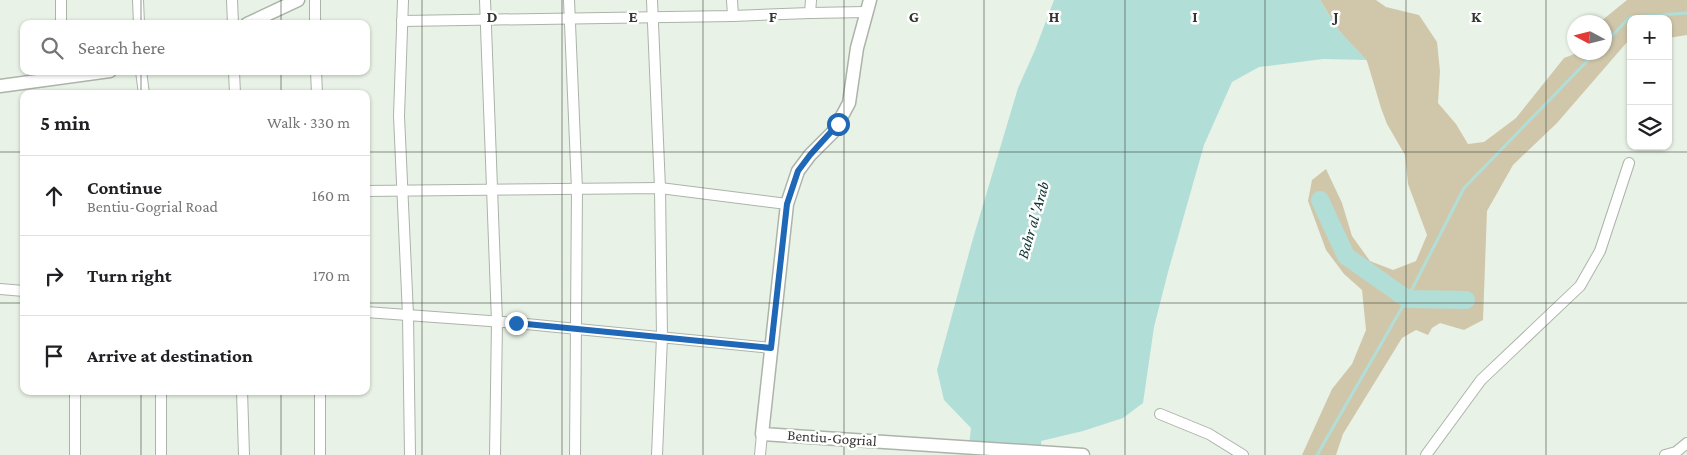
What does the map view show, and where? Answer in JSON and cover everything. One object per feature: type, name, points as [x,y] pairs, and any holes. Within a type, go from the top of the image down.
[{"type":"main road","points":[[256,20],[298,0]]},
{"type":"main road","points":[[762,434],[787,204],[798,171],[810,155],[834,131],[848,103],[857,48],[868,6]]},
{"type":"main road","points":[[0,86],[58,75]]},
{"type":"main road","name":"Bentiu-Gogrial","points":[[762,434],[1083,455]]},
{"type":"street","points":[[60,0],[61,20]]},
{"type":"street","points":[[138,0],[139,20]]},
{"type":"street","points":[[232,0],[233,20]]},
{"type":"street","points":[[315,0],[315,20]]},
{"type":"street","points":[[402,0],[400,116],[408,315],[410,455]]},
{"type":"street","points":[[485,0],[497,322],[495,455]]},
{"type":"street","points":[[570,0],[577,189],[575,455]]},
{"type":"street","points":[[652,0],[660,188],[662,337],[657,455]]},
{"type":"street","points":[[732,0],[733,16]]},
{"type":"street","points":[[810,0],[810,13]]},
{"type":"street","points":[[402,21],[733,16],[810,13],[868,6]]},
{"type":"street","points":[[142,75],[143,90]]},
{"type":"street","points":[[234,75],[235,90]]},
{"type":"street","points":[[316,75],[317,90]]},
{"type":"street","points":[[1426,455],[1481,380],[1580,286],[1600,251],[1629,163]]},
{"type":"street","points":[[370,191],[660,188],[787,204]]},
{"type":"street","points":[[0,290],[20,291]]},
{"type":"street","points":[[370,312],[576,329],[771,348]]},
{"type":"street","points":[[75,395],[75,455]]},
{"type":"street","points":[[161,395],[161,455]]},
{"type":"street","points":[[242,395],[244,455]]},
{"type":"street","points":[[320,395],[320,455]]},
{"type":"street","points":[[1160,414],[1208,434],[1243,455]]},
{"type":"street","points":[[760,455],[762,434]]},
{"type":"street","points":[[1664,455],[1676,452],[1687,443]]},
{"type":"shaded area","points":[[1320,0],[1376,0],[1386,7],[1419,15],[1437,42],[1440,71],[1438,103],[1456,124],[1468,144],[1484,142],[1516,118],[1564,58],[1567,57],[1567,60],[1612,60],[1557,123],[1513,165],[1487,211],[1483,320],[1464,330],[1440,323],[1432,328],[1428,335],[1416,330],[1402,338],[1343,434],[1336,455],[1302,455],[1332,389],[1352,364],[1366,330],[1362,290],[1344,274],[1326,250],[1308,201],[1312,180],[1326,169],[1342,203],[1352,236],[1370,261],[1393,270],[1416,261],[1427,235],[1408,184],[1405,155],[1387,124],[1367,61],[1339,31]]},
{"type":"shaded area","points":[[1627,0],[1687,0],[1687,35],[1672,37],[1672,15],[1627,15],[1627,42],[1612,59],[1612,15],[1609,15]]},
{"type":"water","name":"Bahr al 'Arab","points":[[1054,0],[1320,0],[1339,31],[1367,60],[1323,59],[1259,67],[1232,82],[1204,145],[1168,272],[1154,327],[1143,403],[1123,418],[1083,431],[1041,441],[1042,455],[968,455],[971,428],[944,400],[937,370],[972,242],[1018,88]]},
{"type":"waterway","points":[[1612,36],[1630,17],[1687,13]]},
{"type":"waterway","points":[[1317,455],[1407,299],[1464,188],[1588,60]]},
{"type":"waterway","points":[[1320,200],[1346,256],[1407,299],[1466,300]]},
{"type":"route","points":[[516,323],[771,348],[787,204],[798,171],[838,124]]}]
